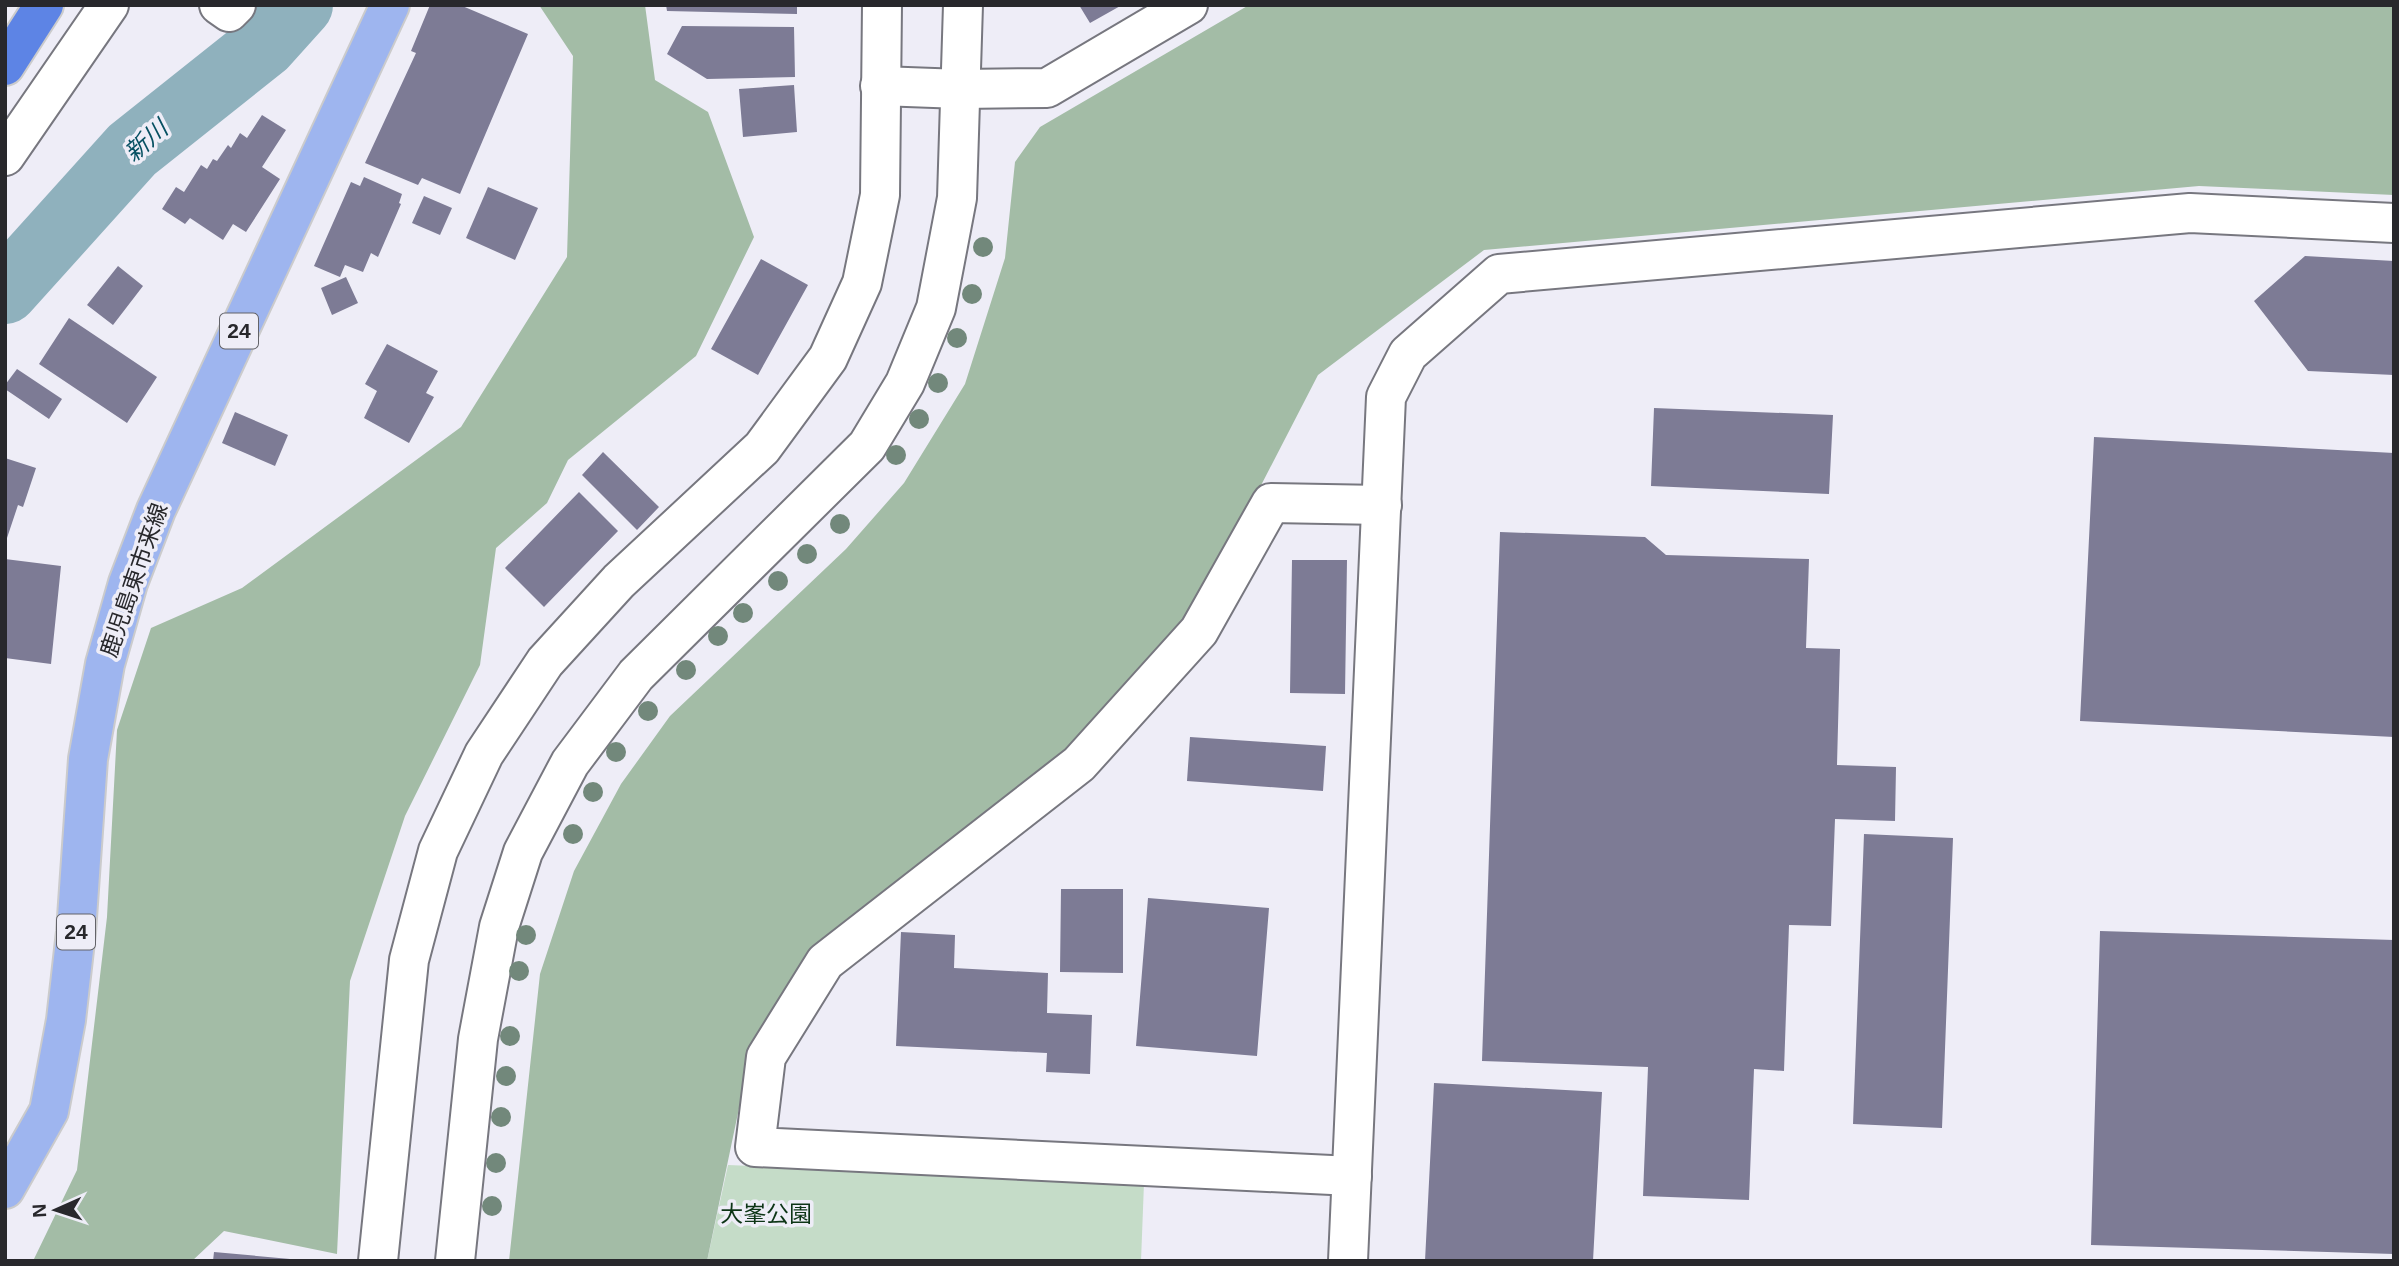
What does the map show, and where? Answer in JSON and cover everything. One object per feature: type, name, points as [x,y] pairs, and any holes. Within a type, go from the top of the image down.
[{"type":"highway","points":[[5,56],[30,5]]},
{"type":"highway","points":[[5,66],[44,5]]},
{"type":"main road","name":"鹿児島東市来線","points":[[5,1189],[50,1111],[66,1020],[76,932],[88,759],[105,664],[128,583],[156,510],[389,6]]},
{"type":"street","points":[[5,156],[109,5]]},
{"type":"street","points":[[219,5],[229,12],[236,5]]},
{"type":"street","points":[[378,1261],[409,960],[438,851],[484,754],[545,662],[619,581],[762,448],[828,358],[862,283],[880,195],[882,5]]},
{"type":"street","points":[[455,1261],[478,1039],[499,927],[523,852],[570,763],[636,674],[867,446],[905,383],[936,308],[957,198],[963,5]]},
{"type":"street","points":[[880,86],[1047,88],[1188,5]]},
{"type":"street","points":[[1348,1261],[1386,397],[1408,354],[1499,274],[2190,213],[2394,223]]},
{"type":"street","points":[[1352,1176],[755,1147],[766,1056],[825,962],[1079,764],[1199,631],[1271,503],[1382,505]]},
{"type":"green space","points":[[539,5],[645,5],[655,80],[708,112],[754,237],[696,356],[568,460],[547,503],[496,548],[480,665],[405,816],[350,981],[337,1254],[224,1231],[192,1261],[33,1261],[77,1170],[107,917],[117,730],[151,628],[242,588],[461,427],[567,257],[573,56]]},
{"type":"green space","points":[[1249,5],[2394,5],[2394,195],[2199,186],[1484,250],[1318,375],[1191,621],[1060,760],[751,1051],[707,1261],[509,1261],[540,974],[574,871],[621,784],[670,716],[846,549],[904,483],[965,384],[1005,258],[1015,162],[1040,127]]},
{"type":"green space","name":"大峯公園","points":[[728,1165],[1144,1183],[1141,1261],[707,1261]]},
{"type":"building","points":[[430,5],[460,5],[528,34],[460,194],[422,178],[418,185],[365,163],[416,53],[411,51]]},
{"type":"building","points":[[666,5],[797,5],[797,14],[667,11]]},
{"type":"building","points":[[1079,5],[1122,5],[1090,23]]},
{"type":"building","points":[[682,26],[794,27],[795,77],[707,79],[667,54]]},
{"type":"building","points":[[794,85],[797,132],[743,137],[739,89]]},
{"type":"building","points":[[262,115],[286,130],[262,167],[280,179],[246,232],[233,224],[223,240],[190,218],[185,224],[162,209],[176,187],[184,192],[201,165],[207,169],[213,159],[217,161],[228,145],[231,148],[240,133],[247,138]]},
{"type":"building","points":[[364,177],[402,194],[401,204],[378,257],[371,253],[363,272],[345,265],[340,277],[314,266],[351,182],[360,186]]},
{"type":"building","points":[[488,187],[538,208],[515,260],[466,238]]},
{"type":"building","points":[[424,196],[452,208],[440,235],[412,223]]},
{"type":"building","points":[[2305,256],[2394,261],[2394,375],[2308,371],[2254,301]]},
{"type":"building","points":[[761,259],[808,285],[758,375],[711,349]]},
{"type":"building","points":[[118,266],[143,286],[113,325],[87,305]]},
{"type":"building","points":[[346,277],[358,303],[332,315],[321,288]]},
{"type":"building","points":[[69,318],[157,377],[127,423],[39,364]]},
{"type":"building","points":[[387,344],[438,371],[426,393],[434,397],[409,443],[364,418],[377,391],[365,384]]},
{"type":"building","points":[[17,369],[62,399],[49,419],[5,389]]},
{"type":"building","points":[[1654,408],[1833,415],[1829,494],[1651,486]]},
{"type":"building","points":[[235,412],[288,435],[275,466],[222,443]]},
{"type":"building","points":[[2094,437],[2394,453],[2394,737],[2080,721]]},
{"type":"building","points":[[603,452],[659,507],[637,530],[582,475]]},
{"type":"building","points":[[5,458],[36,468],[23,507],[18,505],[6,541]]},
{"type":"building","points":[[579,492],[618,531],[544,607],[505,568]]},
{"type":"building","points":[[1500,532],[1645,537],[1666,555],[1809,559],[1806,648],[1840,649],[1837,765],[1896,767],[1895,821],[1835,819],[1831,926],[1789,925],[1784,1071],[1754,1069],[1749,1200],[1643,1196],[1648,1067],[1482,1061]]},
{"type":"building","points":[[5,559],[61,566],[51,664],[5,658]]},
{"type":"building","points":[[1292,560],[1347,560],[1345,694],[1290,693]]},
{"type":"building","points":[[1190,737],[1326,746],[1323,791],[1187,781]]},
{"type":"building","points":[[1864,834],[1953,838],[1942,1128],[1853,1124]]},
{"type":"building","points":[[1061,889],[1123,889],[1123,973],[1060,972]]},
{"type":"building","points":[[1148,898],[1269,908],[1257,1056],[1136,1046]]},
{"type":"building","points":[[2100,931],[2394,940],[2394,1254],[2091,1245]]},
{"type":"building","points":[[901,932],[955,935],[954,968],[1048,973],[1047,1013],[1092,1015],[1090,1074],[1046,1072],[1047,1053],[896,1046]]},
{"type":"building","points":[[1434,1083],[1602,1092],[1593,1261],[1425,1261]]},
{"type":"building","points":[[214,1252],[290,1259],[290,1261],[213,1261]]},
{"type":"waterway","name":"新川","points":[[5,291],[132,150],[264,45],[300,5]]}]
